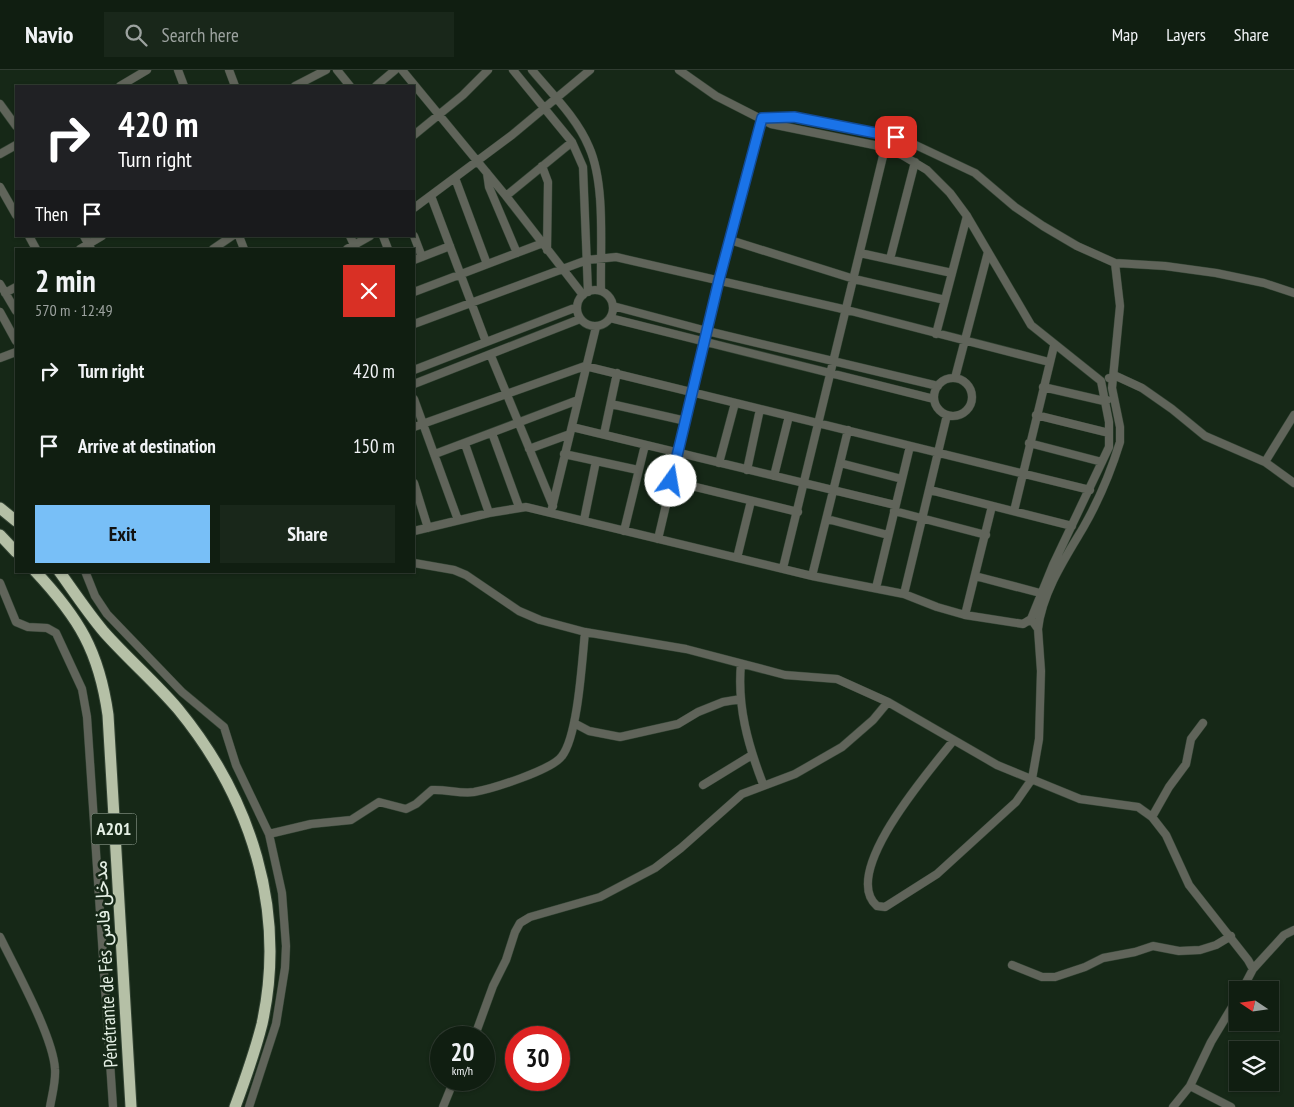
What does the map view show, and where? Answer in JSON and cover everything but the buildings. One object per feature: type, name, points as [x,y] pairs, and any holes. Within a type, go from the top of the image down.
[{"type":"highway","points":[[0,508],[15,521]]},
{"type":"highway","points":[[0,535],[15,551]]},
{"type":"highway","name":"Pénétrante de Fès مدخل فاس","points":[[37,573],[86,636],[99,668],[104,689],[109,735],[131,1107]]},
{"type":"highway","points":[[60,573],[103,631],[194,729],[229,784],[252,838],[266,896],[270,947],[269,970],[262,1023],[235,1107]]},
{"type":"street","points":[[132,83],[147,70]]},
{"type":"street","points":[[178,70],[184,85]]},
{"type":"street","points":[[297,85],[326,70]]},
{"type":"street","points":[[337,70],[349,85]]},
{"type":"street","points":[[377,85],[395,70]]},
{"type":"street","points":[[402,70],[415,85]]},
{"type":"street","points":[[415,134],[440,115],[488,70]]},
{"type":"street","points":[[415,370],[577,307],[585,294],[587,260],[584,174],[572,142],[513,70]]},
{"type":"street","points":[[532,70],[556,97],[586,139],[594,161],[599,187],[601,291],[611,300],[613,306],[610,318],[604,324],[596,327],[580,319],[577,307]]},
{"type":"street","points":[[415,207],[544,110],[556,97],[590,70]]},
{"type":"street","points":[[415,531],[519,507],[552,509],[584,520],[658,539],[812,576],[904,594],[937,607],[965,614],[1023,624],[1031,619],[1040,593],[1109,447],[1109,433],[1100,381],[1054,346],[1031,325],[967,216],[950,193],[927,170],[885,148],[780,127],[716,96],[679,70]]},
{"type":"street","points":[[231,71],[235,85]]},
{"type":"street","points":[[415,85],[585,294]]},
{"type":"street","points":[[0,104],[15,125]]},
{"type":"street","points":[[762,118],[794,117],[907,140],[975,173],[1016,208],[1036,221],[1077,246],[1115,263],[1165,266],[1216,273],[1264,283],[1294,293]]},
{"type":"street","points":[[658,539],[719,280],[762,118]]},
{"type":"street","points":[[506,196],[572,142]]},
{"type":"street","points":[[0,154],[15,146]]},
{"type":"street","points":[[783,568],[885,148]]},
{"type":"street","points":[[890,259],[914,162]]},
{"type":"street","points":[[542,166],[548,182],[545,246]]},
{"type":"street","points":[[487,173],[489,187],[517,253]]},
{"type":"street","points":[[455,178],[487,264]]},
{"type":"street","points":[[0,187],[15,213]]},
{"type":"street","points":[[431,196],[486,342]]},
{"type":"street","points":[[936,334],[967,216]]},
{"type":"street","points":[[90,246],[101,237]]},
{"type":"street","points":[[214,248],[231,237]]},
{"type":"street","points":[[355,247],[369,237]]},
{"type":"street","points":[[414,237],[422,257]]},
{"type":"street","points":[[730,240],[854,279],[945,300]]},
{"type":"street","points":[[415,260],[450,246]]},
{"type":"street","points":[[415,292],[517,253],[545,246]]},
{"type":"street","points":[[955,378],[988,252]]},
{"type":"street","points":[[860,253],[952,273]]},
{"type":"street","points":[[415,324],[587,260],[600,258],[627,259],[847,310],[964,342],[1049,362]]},
{"type":"street","points":[[953,741],[914,791],[873,856],[869,892],[877,906],[885,906],[937,874],[1016,802],[1032,779],[1039,739],[1038,629],[1042,608],[1072,546],[1084,527],[1120,442],[1120,427],[1112,395],[1112,376],[1120,306],[1115,263]]},
{"type":"street","points":[[0,284],[15,309]]},
{"type":"street","points":[[5,293],[15,288]]},
{"type":"street","points":[[585,294],[601,291]]},
{"type":"street","points":[[613,306],[707,331],[938,386]]},
{"type":"street","points":[[0,312],[15,339]]},
{"type":"street","points":[[610,318],[934,399]]},
{"type":"street","points":[[415,384],[491,356],[580,319]]},
{"type":"street","points":[[552,509],[585,366],[596,327]]},
{"type":"street","points":[[1014,511],[1054,346]]},
{"type":"street","points":[[0,358],[15,352]]},
{"type":"street","points":[[491,356],[519,422],[552,509]]},
{"type":"street","points":[[415,427],[585,366],[1090,490]]},
{"type":"street","points":[[604,434],[617,373]]},
{"type":"street","points":[[1100,381],[1112,376],[1142,388],[1158,398],[1205,436],[1265,462],[1294,483]]},
{"type":"street","points":[[955,378],[966,383],[970,388],[971,401],[966,411],[960,415],[947,415],[940,411],[934,399],[938,386],[942,382],[955,378]]},
{"type":"street","points":[[1043,387],[1104,401],[1112,395]]},
{"type":"street","points":[[434,454],[578,400]]},
{"type":"street","points":[[415,402],[458,520]]},
{"type":"street","points":[[719,463],[734,403]]},
{"type":"street","points":[[611,404],[686,421]]},
{"type":"street","points":[[747,470],[760,409]]},
{"type":"street","points":[[904,594],[947,415]]},
{"type":"street","points":[[1036,415],[1109,433]]},
{"type":"street","points":[[1265,462],[1294,415]]},
{"type":"street","points":[[774,476],[789,416]]},
{"type":"street","points":[[529,449],[570,430],[604,434],[833,491],[986,535]]},
{"type":"street","points":[[812,576],[848,430]]},
{"type":"street","points":[[492,433],[519,507]]},
{"type":"street","points":[[1029,443],[1102,462]]},
{"type":"street","points":[[464,444],[489,513]]},
{"type":"street","points":[[624,530],[645,445]]},
{"type":"street","points":[[876,588],[910,446]]},
{"type":"street","points":[[564,454],[638,470]]},
{"type":"street","points":[[584,520],[596,460]]},
{"type":"street","points":[[840,463],[902,479]]},
{"type":"street","points":[[671,481],[798,512]]},
{"type":"street","points":[[415,486],[428,528]]},
{"type":"street","points":[[930,490],[1072,526]]},
{"type":"street","points":[[737,558],[751,501]]},
{"type":"street","points":[[965,614],[992,506]]},
{"type":"street","points":[[827,519],[888,535]]},
{"type":"street","points":[[415,563],[459,572],[529,616],[585,632],[686,650],[794,677],[832,678],[888,702],[986,760],[1080,799],[1138,807],[1152,817],[1166,835],[1189,885],[1231,936],[1253,969]]},
{"type":"street","points":[[86,573],[95,596],[107,614],[182,692],[224,727],[233,758],[269,834],[282,893],[286,946],[285,968],[276,1024],[250,1107]]},
{"type":"street","points":[[975,576],[1040,593]]},
{"type":"street","points":[[0,583],[16,622],[28,627],[47,628],[56,633],[82,689],[87,718],[89,778],[113,1107]]},
{"type":"street","points":[[1031,619],[1038,629]]},
{"type":"street","points":[[269,834],[311,824],[352,820],[379,802],[406,809],[416,804],[432,790],[474,792],[536,773],[553,764],[562,756],[567,747],[574,723],[585,632]]},
{"type":"street","points":[[741,664],[741,699],[745,730],[762,784]]},
{"type":"street","points":[[574,723],[589,731],[620,737],[678,724],[698,712],[723,702],[741,699]]},
{"type":"street","points":[[478,1026],[492,986],[506,960],[520,923],[530,917],[600,897],[655,868],[681,848],[733,799],[762,784],[796,774],[842,747],[873,720],[888,702]]},
{"type":"street","points":[[1152,817],[1169,787],[1186,764],[1191,739],[1203,723]]},
{"type":"street","points":[[703,785],[752,755]]},
{"type":"street","points":[[1247,981],[1253,969],[1284,936],[1294,930]]},
{"type":"street","points":[[1012,965],[1042,977],[1055,977],[1086,967],[1103,958],[1135,952],[1153,946],[1179,951],[1200,950],[1231,936]]},
{"type":"street","points":[[0,937],[33,1007],[54,1060],[55,1075],[50,1107]]},
{"type":"street","points":[[1173,1107],[1190,1086],[1211,1042],[1229,1012]]},
{"type":"street","points":[[1190,1086],[1231,1107]]},
{"type":"street","points":[[443,1107],[450,1091]]},
{"type":"route","points":[[671,481],[719,280],[762,118],[776,116],[794,117],[896,137]]}]
